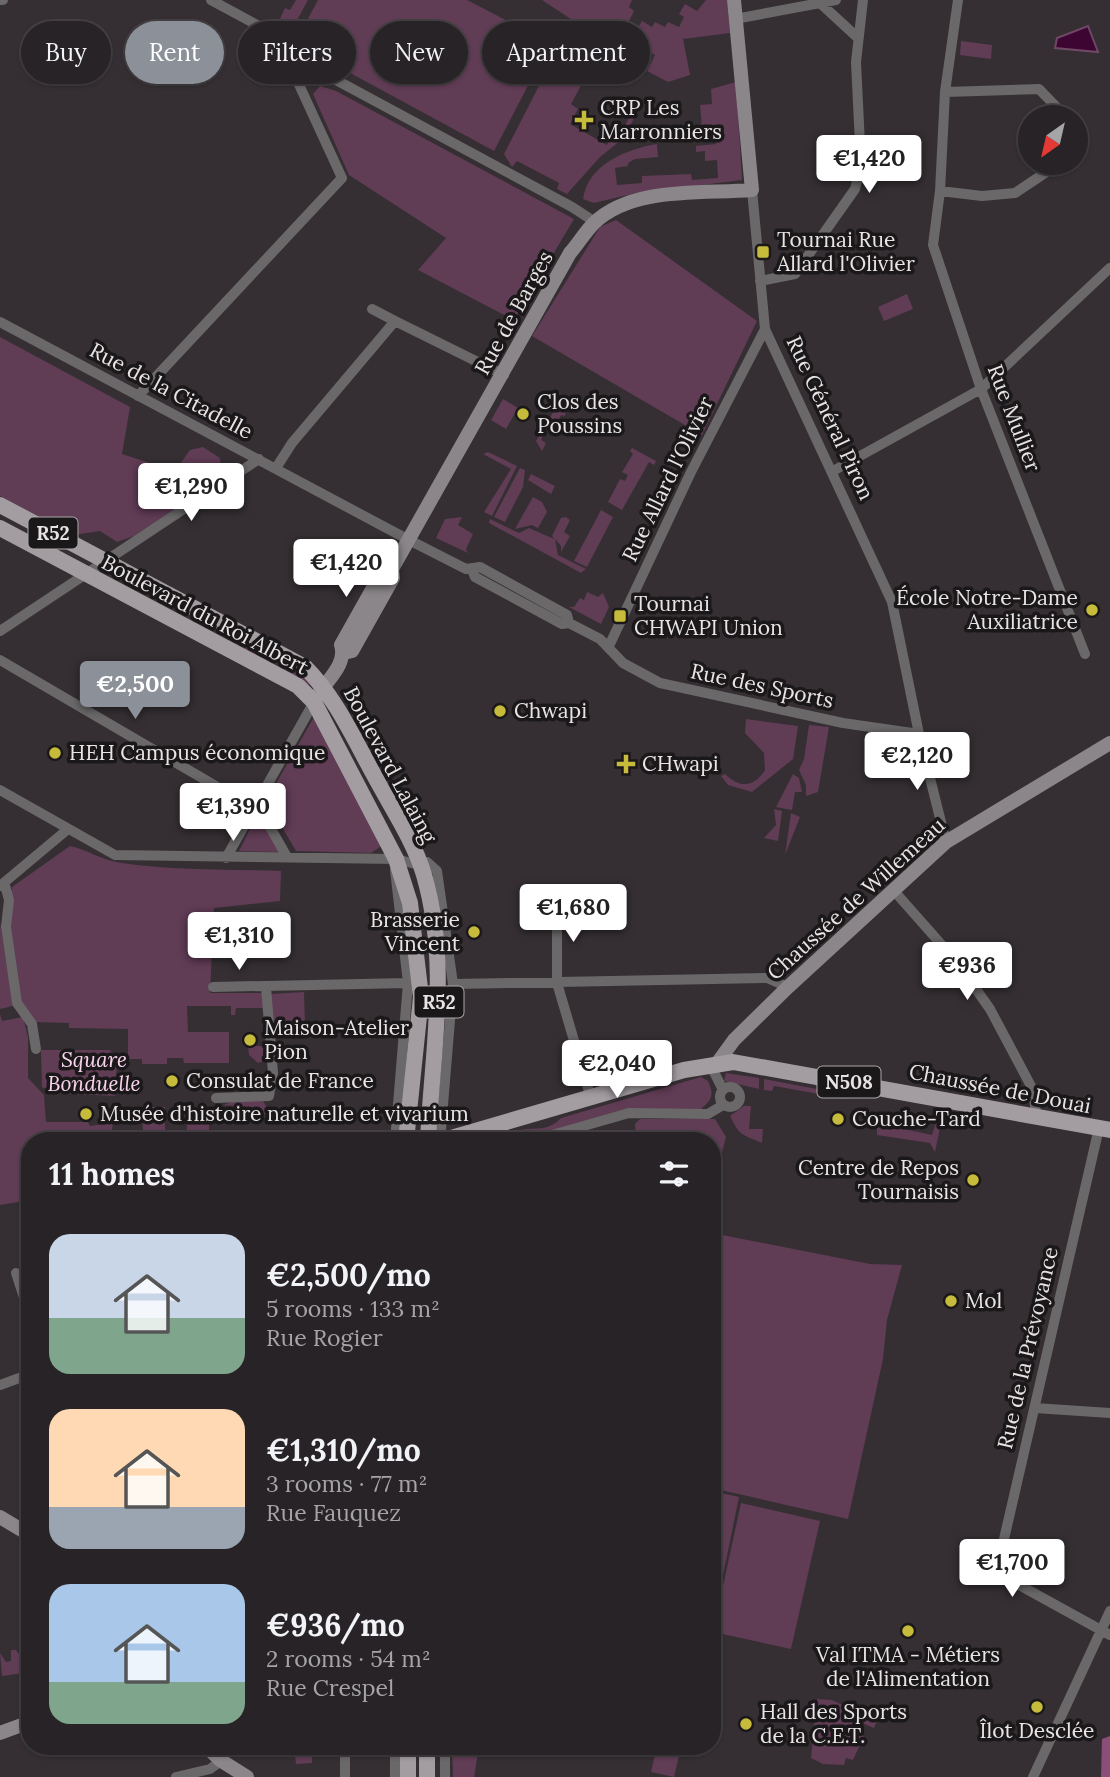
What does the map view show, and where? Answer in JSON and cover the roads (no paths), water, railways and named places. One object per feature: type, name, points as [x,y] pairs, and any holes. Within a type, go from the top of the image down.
[{"type":"main road","name":"Boulevard du Roi Albert","points":[[0,505],[294,661],[324,686]]},
{"type":"main road","name":"Boulevard du Roi Albert","points":[[0,528],[298,686],[314,702]]},
{"type":"main road","name":"Boulevard Lalaing","points":[[324,686],[419,865],[430,903],[440,989],[429,1132]]},
{"type":"main road","name":"Boulevard Lalaing","points":[[314,702],[396,859],[410,903],[421,997],[407,1132]]},
{"type":"main road","name":"R52","points":[[419,1132],[426,1043],[421,997]]},
{"type":"main road","name":"Chaussée de Douai","points":[[714,1063],[747,1063],[1104,1129]]},
{"type":"main road","name":"N508","points":[[472,1132],[714,1063]]},
{"type":"main road","points":[[408,1755],[408,1777]]},
{"type":"main road","points":[[419,1755],[419,1777]]},
{"type":"main road","points":[[427,1755],[427,1777]]},
{"type":"street","points":[[211,0],[250,21]]},
{"type":"street","name":"Rue Général Piron","points":[[734,0],[765,330],[833,471],[892,603],[919,734],[946,842]]},
{"type":"street","points":[[735,19],[836,0]]},
{"type":"street","points":[[760,281],[795,274],[855,189],[861,165],[858,38],[863,0]]},
{"type":"street","name":"Rue Mullier","points":[[958,0],[945,92],[940,191],[933,245],[981,389],[1084,654]]},
{"type":"street","points":[[819,2],[858,38]]},
{"type":"street","points":[[138,396],[342,178],[299,84]]},
{"type":"street","points":[[343,84],[595,222]]},
{"type":"street","points":[[945,92],[1039,89],[1054,105]]},
{"type":"street","points":[[940,191],[982,196],[1015,192],[1041,175]]},
{"type":"street","name":"Rue de Barges","points":[[226,858],[314,702],[340,665],[344,653],[352,651],[359,639],[393,578],[392,569],[504,375],[570,253],[595,222],[623,204],[644,198],[752,190]]},
{"type":"street","points":[[833,471],[981,389],[1110,268]]},
{"type":"street","points":[[372,309],[504,375]]},
{"type":"street","points":[[276,468],[292,443],[395,320]]},
{"type":"street","name":"Rue de la Citadelle","points":[[0,323],[409,540],[472,570],[480,567],[567,615],[569,622],[608,646]]},
{"type":"street","name":"Rue Allard l'Olivier","points":[[608,646],[691,472],[765,330]]},
{"type":"street","points":[[0,631],[259,459]]},
{"type":"street","name":"Rue des Sports","points":[[608,646],[623,663],[660,683],[843,723],[919,734]]},
{"type":"street","points":[[0,660],[262,813],[287,857]]},
{"type":"street","name":"Chaussée de Willemeau","points":[[714,1063],[788,987],[895,892],[946,842],[1110,743]]},
{"type":"street","points":[[0,790],[115,855],[396,859],[419,865]]},
{"type":"street","points":[[36,1049],[32,1024],[17,1003],[6,927],[9,900],[3,886],[68,829]]},
{"type":"street","name":"Boulevard Lalaing","points":[[395,1132],[408,983],[394,875],[396,859]]},
{"type":"street","name":"Boulevard Lalaing","points":[[419,865],[426,862],[437,871],[453,984],[441,1132]]},
{"type":"street","points":[[895,892],[956,961],[990,1009],[1032,1088],[1037,1117]]},
{"type":"street","points":[[557,906],[558,983],[591,1098]]},
{"type":"street","points":[[453,984],[768,978],[788,987]]},
{"type":"street","points":[[213,987],[408,983]]},
{"type":"street","points":[[216,1098],[269,1096],[273,1073],[266,987]]},
{"type":"street","points":[[714,1063],[723,1090],[720,1099],[723,1105]]},
{"type":"street","points":[[562,1132],[629,1113],[708,1114],[723,1105],[736,1106],[740,1097],[735,1089],[723,1090]]},
{"type":"street","name":"Rue de la Prévoyance","points":[[1104,1129],[998,1564],[1003,1576],[1106,1632]]},
{"type":"street","points":[[16,1273],[21,1288]]},
{"type":"street","points":[[0,1385],[21,1377]]},
{"type":"street","points":[[1035,1408],[1110,1413]]},
{"type":"street","points":[[0,1517],[21,1530]]},
{"type":"street","points":[[1033,1777],[1106,1632],[1110,1611]]},
{"type":"street","points":[[0,1733],[21,1725]]},
{"type":"street","points":[[215,1755],[230,1769],[247,1777]]},
{"type":"street","points":[[345,1755],[345,1777]]},
{"type":"street","points":[[395,1777],[396,1755]]},
{"type":"street","points":[[445,1755],[445,1777]]},
{"type":"street","points":[[176,1777],[210,1769],[230,1769]]},
{"type":"place","name":"CRP Les Marronniers","points":[[584,120]]},
{"type":"place","name":"Tournai Rue Allard l'Olivier","points":[[763,252]]},
{"type":"place","name":"Clos des Poussins","points":[[523,414]]},
{"type":"place","name":"École Notre-Dame Auxiliatrice","points":[[1092,610]]},
{"type":"place","name":"Tournai CHWAPI Union","points":[[620,616]]},
{"type":"place","name":"Chwapi","points":[[500,711]]},
{"type":"place","name":"HEH Campus économique","points":[[55,753]]},
{"type":"place","name":"CHwapi","points":[[626,764]]},
{"type":"place","name":"Brasserie Vincent","points":[[474,932]]},
{"type":"place","name":"Maison-Atelier Pion","points":[[250,1040]]},
{"type":"place","name":"Consulat de France","points":[[172,1081]]},
{"type":"place","name":"Musée d'histoire naturelle et vivarium","points":[[86,1114]]},
{"type":"place","name":"Couche-Tard","points":[[838,1119]]},
{"type":"place","name":"Centre de Repos Tournaisis","points":[[973,1180]]},
{"type":"place","name":"Mol","points":[[951,1301]]},
{"type":"place","name":"Val ITMA - Métiers de l'Alimentation","points":[[908,1631]]},
{"type":"place","name":"Îlot Desclée","points":[[1037,1707]]},
{"type":"place","name":"Hall des Sports de la C.E.T.","points":[[746,1724]]},
{"type":"park label","name":"Square Bonduelle","points":[[94,1072]]}]
